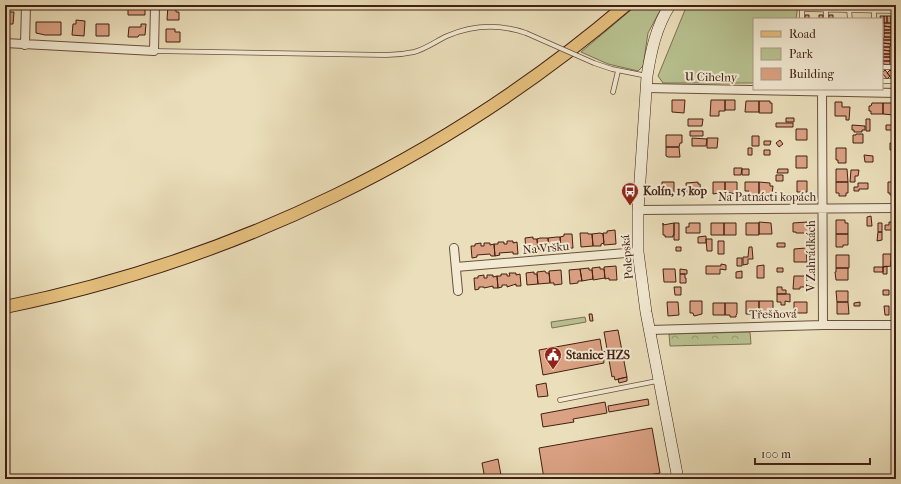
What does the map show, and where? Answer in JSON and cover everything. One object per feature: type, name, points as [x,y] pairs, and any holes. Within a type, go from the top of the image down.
[{"type":"main road","points":[[5,308],[77,291],[162,266],[231,242],[320,203],[406,159],[508,96],[582,41],[626,5]]},
{"type":"main road","name":"Polepská","points":[[670,5],[657,31],[650,55],[647,76],[638,210],[638,252],[650,330],[678,479]]},
{"type":"street","points":[[25,44],[26,5]]},
{"type":"street","points":[[5,43],[154,51],[154,5]]},
{"type":"street","name":"U Cihelny","points":[[646,88],[753,89]]},
{"type":"street","name":"U Cihelny","points":[[824,90],[896,93]]},
{"type":"street","name":"V Zahrádkách","points":[[823,325],[822,208],[824,90]]},
{"type":"street","name":"Na Patnácti kopách","points":[[638,210],[896,208]]},
{"type":"street","points":[[454,248],[458,291]]},
{"type":"street","name":"Na Vršku","points":[[456,267],[638,252]]},
{"type":"street","name":"Třešňová","points":[[650,330],[823,325],[896,325]]},
{"type":"lane","points":[[802,18],[802,9],[896,11]]},
{"type":"lane","points":[[826,10],[826,18]]},
{"type":"lane","points":[[849,10],[850,18]]},
{"type":"lane","points":[[874,10],[874,18]]},
{"type":"lane","points":[[154,51],[386,55],[405,54],[418,50],[454,34],[474,28],[498,27],[515,29],[526,33],[618,71],[647,76]]},
{"type":"lane","points":[[883,67],[895,67],[896,27]]},
{"type":"lane","points":[[613,92],[618,71]]},
{"type":"lane","points":[[883,81],[896,81]]},
{"type":"lane","points":[[560,400],[660,381]]},
{"type":"green space","points":[[637,5],[663,5],[648,33],[643,66],[638,71],[608,64],[581,52]]},
{"type":"green space","points":[[687,5],[798,5],[796,18],[753,18],[753,83],[663,83],[658,76]]},
{"type":"green space","points":[[585,317],[586,322],[552,328],[551,322]]},
{"type":"green space","points":[[750,332],[751,344],[670,346],[669,334]]},
{"type":"building","points":[[137,5],[145,5],[145,15],[128,15],[128,7],[137,7]]},
{"type":"building","points":[[168,5],[176,5],[176,12],[179,12],[179,20],[167,20]]},
{"type":"building","points":[[5,12],[14,12],[13,24],[5,24]]},
{"type":"building","points":[[805,15],[809,15],[809,18],[805,18]]},
{"type":"building","points":[[819,15],[823,15],[823,18],[819,18]]},
{"type":"building","points":[[829,15],[833,15],[833,18],[829,18]]},
{"type":"building","points":[[880,16],[884,16],[884,23],[883,18],[881,18]]},
{"type":"building","points":[[884,16],[887,16],[887,23],[884,23]]},
{"type":"building","points":[[887,16],[891,16],[891,23],[887,23]]},
{"type":"building","points":[[891,16],[894,16],[894,23],[891,23]]},
{"type":"building","points":[[76,20],[85,21],[84,36],[72,35],[73,24],[76,24]]},
{"type":"building","points":[[36,22],[61,22],[61,35],[45,35],[36,33]]},
{"type":"building","points":[[884,23],[891,23],[891,27],[884,26]]},
{"type":"building","points":[[96,24],[109,24],[109,36],[96,36]]},
{"type":"building","points":[[141,24],[146,24],[145,35],[128,37],[129,27],[141,27]]},
{"type":"building","points":[[884,26],[891,27],[891,30],[884,30]]},
{"type":"building","points":[[166,29],[175,29],[175,32],[180,32],[180,42],[166,42]]},
{"type":"building","points":[[884,30],[891,30],[891,33],[884,33]]},
{"type":"building","points":[[884,33],[891,33],[891,37],[884,37]]},
{"type":"building","points":[[884,37],[891,37],[891,40],[883,40]]},
{"type":"building","points":[[883,40],[891,40],[891,44],[883,43]]},
{"type":"building","points":[[883,43],[891,44],[890,47],[883,47]]},
{"type":"building","points":[[883,47],[890,47],[890,51],[883,50]]},
{"type":"building","points":[[883,50],[890,51],[890,54],[883,54]]},
{"type":"building","points":[[883,54],[890,54],[890,57],[883,57]]},
{"type":"building","points":[[883,57],[890,57],[890,61],[883,61]]},
{"type":"building","points":[[883,61],[890,61],[890,65],[883,64]]},
{"type":"building","points":[[885,70],[890,76],[887,79],[883,74]]},
{"type":"building","points":[[890,70],[895,76],[892,79],[887,73]]},
{"type":"building","points":[[672,100],[685,100],[684,113],[672,112]]},
{"type":"building","points":[[711,100],[725,100],[725,111],[719,111],[719,116],[710,116]]},
{"type":"building","points":[[725,100],[735,100],[735,110],[725,110]]},
{"type":"building","points":[[746,101],[759,101],[759,112],[745,112]]},
{"type":"building","points":[[759,101],[770,101],[770,103],[772,103],[772,113],[759,113]]},
{"type":"building","points":[[835,102],[842,102],[842,107],[850,107],[849,120],[846,120],[846,116],[835,116]]},
{"type":"building","points":[[872,103],[883,103],[883,114],[871,114],[871,111],[869,111],[869,106],[871,106]]},
{"type":"building","points":[[883,103],[895,103],[896,113],[894,115],[883,114]]},
{"type":"building","points":[[786,118],[794,118],[794,122],[786,122]]},
{"type":"building","points":[[688,119],[703,119],[702,126],[688,126]]},
{"type":"building","points":[[866,119],[870,119],[870,131],[866,131]]},
{"type":"building","points":[[776,123],[793,123],[793,127],[776,127]]},
{"type":"building","points":[[852,125],[865,126],[865,130],[862,130],[862,132],[854,132],[854,130],[852,130]]},
{"type":"building","points":[[886,125],[892,125],[892,130],[886,130]]},
{"type":"building","points":[[796,129],[807,129],[807,140],[796,140]]},
{"type":"building","points":[[690,131],[703,131],[703,136],[690,136]]},
{"type":"building","points":[[863,134],[863,143],[853,143],[853,135]]},
{"type":"building","points":[[666,135],[682,135],[682,143],[680,143],[679,147],[666,147]]},
{"type":"building","points":[[752,136],[759,136],[759,146],[752,146]]},
{"type":"building","points":[[692,138],[707,139],[706,146],[692,146]]},
{"type":"building","points":[[707,138],[718,138],[717,148],[707,148]]},
{"type":"building","points":[[780,140],[783,144],[779,147],[776,143]]},
{"type":"building","points":[[764,141],[771,141],[770,145],[764,145]]},
{"type":"building","points":[[890,143],[896,143],[896,150],[890,150]]},
{"type":"building","points":[[666,147],[679,147],[680,157],[666,156]]},
{"type":"building","points":[[748,148],[752,148],[752,155],[748,155]]},
{"type":"building","points":[[836,148],[846,148],[846,163],[838,163],[838,160],[836,160]]},
{"type":"building","points":[[764,150],[770,150],[770,155],[764,155]]},
{"type":"building","points":[[864,155],[873,156],[873,162],[865,162]]},
{"type":"building","points":[[796,156],[807,156],[807,168],[796,168]]},
{"type":"building","points":[[734,168],[742,168],[741,175],[734,175]]},
{"type":"building","points":[[742,169],[749,169],[749,175],[742,175]]},
{"type":"building","points":[[778,169],[788,169],[788,173],[777,173]]},
{"type":"building","points":[[836,169],[847,169],[848,182],[836,182]]},
{"type":"building","points":[[851,170],[859,170],[858,176],[855,176],[855,182],[850,182]]},
{"type":"building","points":[[776,175],[783,175],[783,181],[776,181]]},
{"type":"building","points":[[797,181],[807,181],[807,192],[797,192]]},
{"type":"building","points":[[662,182],[674,182],[674,195],[662,195]]},
{"type":"building","points":[[698,182],[698,184],[700,184],[701,194],[687,195],[686,183]]},
{"type":"building","points":[[713,182],[725,182],[725,192],[713,194]]},
{"type":"building","points":[[725,182],[737,182],[737,194],[725,192]]},
{"type":"building","points":[[745,182],[759,182],[759,194],[748,194],[749,191],[745,191]]},
{"type":"building","points":[[759,182],[770,183],[770,186],[773,186],[772,194],[759,194]]},
{"type":"building","points":[[836,182],[848,182],[848,193],[846,193],[846,196],[839,196],[839,193],[836,193]]},
{"type":"building","points":[[888,182],[896,182],[896,195],[890,195],[890,193],[888,193]]},
{"type":"building","points":[[858,183],[868,183],[868,189],[859,189],[859,191],[854,191],[854,187],[858,187]]},
{"type":"building","points":[[871,216],[872,226],[867,226],[867,217]]},
{"type":"building","points":[[836,220],[845,220],[845,223],[848,223],[848,234],[836,234]]},
{"type":"building","points":[[759,222],[771,223],[772,234],[759,234]]},
{"type":"building","points":[[807,222],[808,233],[793,232],[793,223]]},
{"type":"building","points":[[889,222],[896,222],[896,230],[885,230],[885,225],[889,225]]},
{"type":"building","points":[[674,223],[673,237],[665,237],[665,235],[663,235],[663,225]]},
{"type":"building","points":[[674,223],[679,223],[679,240],[674,240]]},
{"type":"building","points":[[689,223],[700,223],[700,233],[686,233],[686,227],[689,227]]},
{"type":"building","points":[[711,223],[724,223],[724,235],[711,235]]},
{"type":"building","points":[[724,223],[736,223],[736,235],[724,235]]},
{"type":"building","points":[[746,223],[759,223],[759,235],[746,235]]},
{"type":"building","points":[[878,223],[882,223],[882,232],[878,232]]},
{"type":"building","points":[[615,230],[616,244],[604,245],[603,233]]},
{"type":"building","points":[[878,232],[882,232],[882,240],[877,241]]},
{"type":"building","points":[[580,233],[592,234],[593,246],[581,247]]},
{"type":"building","points":[[564,234],[572,234],[573,248],[561,249],[560,237],[564,236]]},
{"type":"building","points":[[592,234],[603,234],[604,243],[601,244],[601,246],[593,246]]},
{"type":"building","points":[[836,234],[848,234],[848,245],[836,247]]},
{"type":"building","points":[[706,236],[706,243],[698,243],[698,237]]},
{"type":"building","points":[[533,237],[533,239],[537,239],[538,251],[526,252],[525,238]]},
{"type":"building","points":[[560,237],[561,247],[557,247],[558,249],[549,250],[548,238]]},
{"type":"building","points":[[548,238],[549,250],[541,251],[541,249],[538,249],[537,239]]},
{"type":"building","points":[[706,239],[712,239],[712,251],[707,251]]},
{"type":"building","points":[[507,241],[513,241],[513,243],[517,242],[518,254],[513,254],[513,252],[499,253],[500,255],[495,256],[494,244],[504,242],[504,244],[507,244]]},
{"type":"building","points":[[718,241],[724,241],[724,254],[718,254]]},
{"type":"building","points":[[481,243],[481,246],[484,246],[484,243],[490,243],[490,245],[494,244],[495,256],[491,256],[490,254],[477,255],[477,257],[472,258],[471,246]]},
{"type":"building","points":[[777,243],[785,243],[785,247],[777,247]]},
{"type":"building","points":[[676,247],[681,247],[681,251],[676,251]]},
{"type":"building","points":[[749,247],[752,247],[753,259],[748,259],[748,264],[743,265],[743,257],[748,257]]},
{"type":"building","points":[[806,248],[807,262],[794,262],[794,249]]},
{"type":"building","points":[[883,254],[891,254],[891,266],[883,267]]},
{"type":"building","points":[[836,255],[849,255],[849,268],[836,268]]},
{"type":"building","points":[[737,258],[742,258],[742,266],[737,266]]},
{"type":"building","points":[[891,262],[894,262],[894,266],[891,266]]},
{"type":"building","points":[[721,264],[726,265],[726,270],[720,269],[720,274],[706,274],[706,266],[721,266]]},
{"type":"building","points":[[764,265],[764,278],[757,278],[757,266]]},
{"type":"building","points":[[616,266],[617,280],[609,280],[609,278],[605,279],[604,267]]},
{"type":"building","points":[[887,266],[887,274],[883,274],[883,267]]},
{"type":"building","points":[[600,267],[600,269],[604,269],[605,278],[593,280],[592,268]]},
{"type":"building","points":[[874,267],[883,267],[883,272],[874,272]]},
{"type":"building","points":[[589,268],[589,270],[592,270],[593,279],[582,281],[580,269]]},
{"type":"building","points":[[777,268],[783,268],[783,272],[777,272]]},
{"type":"building","points":[[836,268],[848,268],[848,280],[836,280]]},
{"type":"building","points":[[580,269],[582,281],[570,284],[569,270]]},
{"type":"building","points":[[663,269],[675,269],[676,282],[664,282]]},
{"type":"building","points":[[680,269],[687,270],[687,274],[680,274]]},
{"type":"building","points":[[561,270],[562,284],[554,285],[554,283],[550,283],[549,271]]},
{"type":"building","points":[[545,271],[546,273],[549,273],[550,283],[538,284],[537,272]]},
{"type":"building","points":[[742,271],[742,278],[736,278],[736,272]]},
{"type":"building","points":[[534,272],[534,274],[537,274],[538,284],[527,285],[526,273]]},
{"type":"building","points":[[509,273],[516,273],[516,275],[520,274],[521,286],[516,286],[516,284],[507,287],[507,285],[502,285],[502,287],[498,288],[497,276],[507,274],[507,276],[510,276]]},
{"type":"building","points":[[680,274],[685,274],[686,283],[680,283]]},
{"type":"building","points":[[484,275],[484,278],[487,278],[487,275],[493,275],[493,277],[497,276],[498,288],[493,288],[493,286],[484,288],[479,287],[479,289],[475,290],[474,278]]},
{"type":"building","points":[[794,276],[807,276],[807,287],[793,289]]},
{"type":"building","points":[[674,287],[681,287],[681,295],[675,295]]},
{"type":"building","points":[[777,287],[782,287],[782,290],[786,290],[786,294],[777,294]]},
{"type":"building","points":[[883,290],[889,290],[889,295],[883,295]]},
{"type":"building","points":[[836,291],[848,291],[848,302],[837,302]]},
{"type":"building","points":[[777,294],[790,294],[790,302],[785,301],[785,305],[781,305],[781,302],[777,302]]},
{"type":"building","points":[[690,301],[702,301],[702,314],[694,316],[693,313],[690,313]]},
{"type":"building","points":[[746,301],[759,301],[759,314],[746,314]]},
{"type":"building","points":[[759,301],[773,301],[773,314],[759,314]]},
{"type":"building","points":[[667,302],[678,302],[679,315],[668,316]]},
{"type":"building","points":[[794,302],[807,302],[807,313],[794,313]]},
{"type":"building","points":[[837,302],[848,302],[849,314],[837,314]]},
{"type":"building","points":[[860,302],[860,306],[854,306],[854,303]]},
{"type":"building","points":[[713,303],[725,303],[725,315],[713,315]]},
{"type":"building","points":[[725,303],[737,303],[736,317],[725,315]]},
{"type":"building","points":[[893,303],[896,303],[896,313],[893,313]]},
{"type":"building","points":[[884,306],[889,306],[889,315],[885,315]]},
{"type":"building","points":[[589,314],[592,314],[593,321],[590,321]]},
{"type":"building","points":[[618,330],[627,377],[615,380],[614,376],[612,377],[604,332]]},
{"type":"building","points":[[600,339],[604,363],[543,375],[539,350]]},
{"type":"building","points":[[607,351],[608,359],[604,360],[603,352]]},
{"type":"building","points":[[627,377],[627,381],[619,383],[618,379]]},
{"type":"building","points":[[546,383],[548,396],[538,397],[536,385]]},
{"type":"building","points":[[648,399],[649,405],[609,412],[608,406]]},
{"type":"building","points":[[605,402],[607,413],[573,419],[574,422],[543,427],[541,414]]},
{"type":"building","points":[[652,428],[660,473],[627,479],[544,479],[539,448]]},
{"type":"building","points":[[498,459],[501,475],[485,479],[482,463]]},
{"type":"place","name":"Kolín, 15 kop","points":[[630,206]]},
{"type":"place","name":"Stanice HZS","points":[[553,370]]}]
